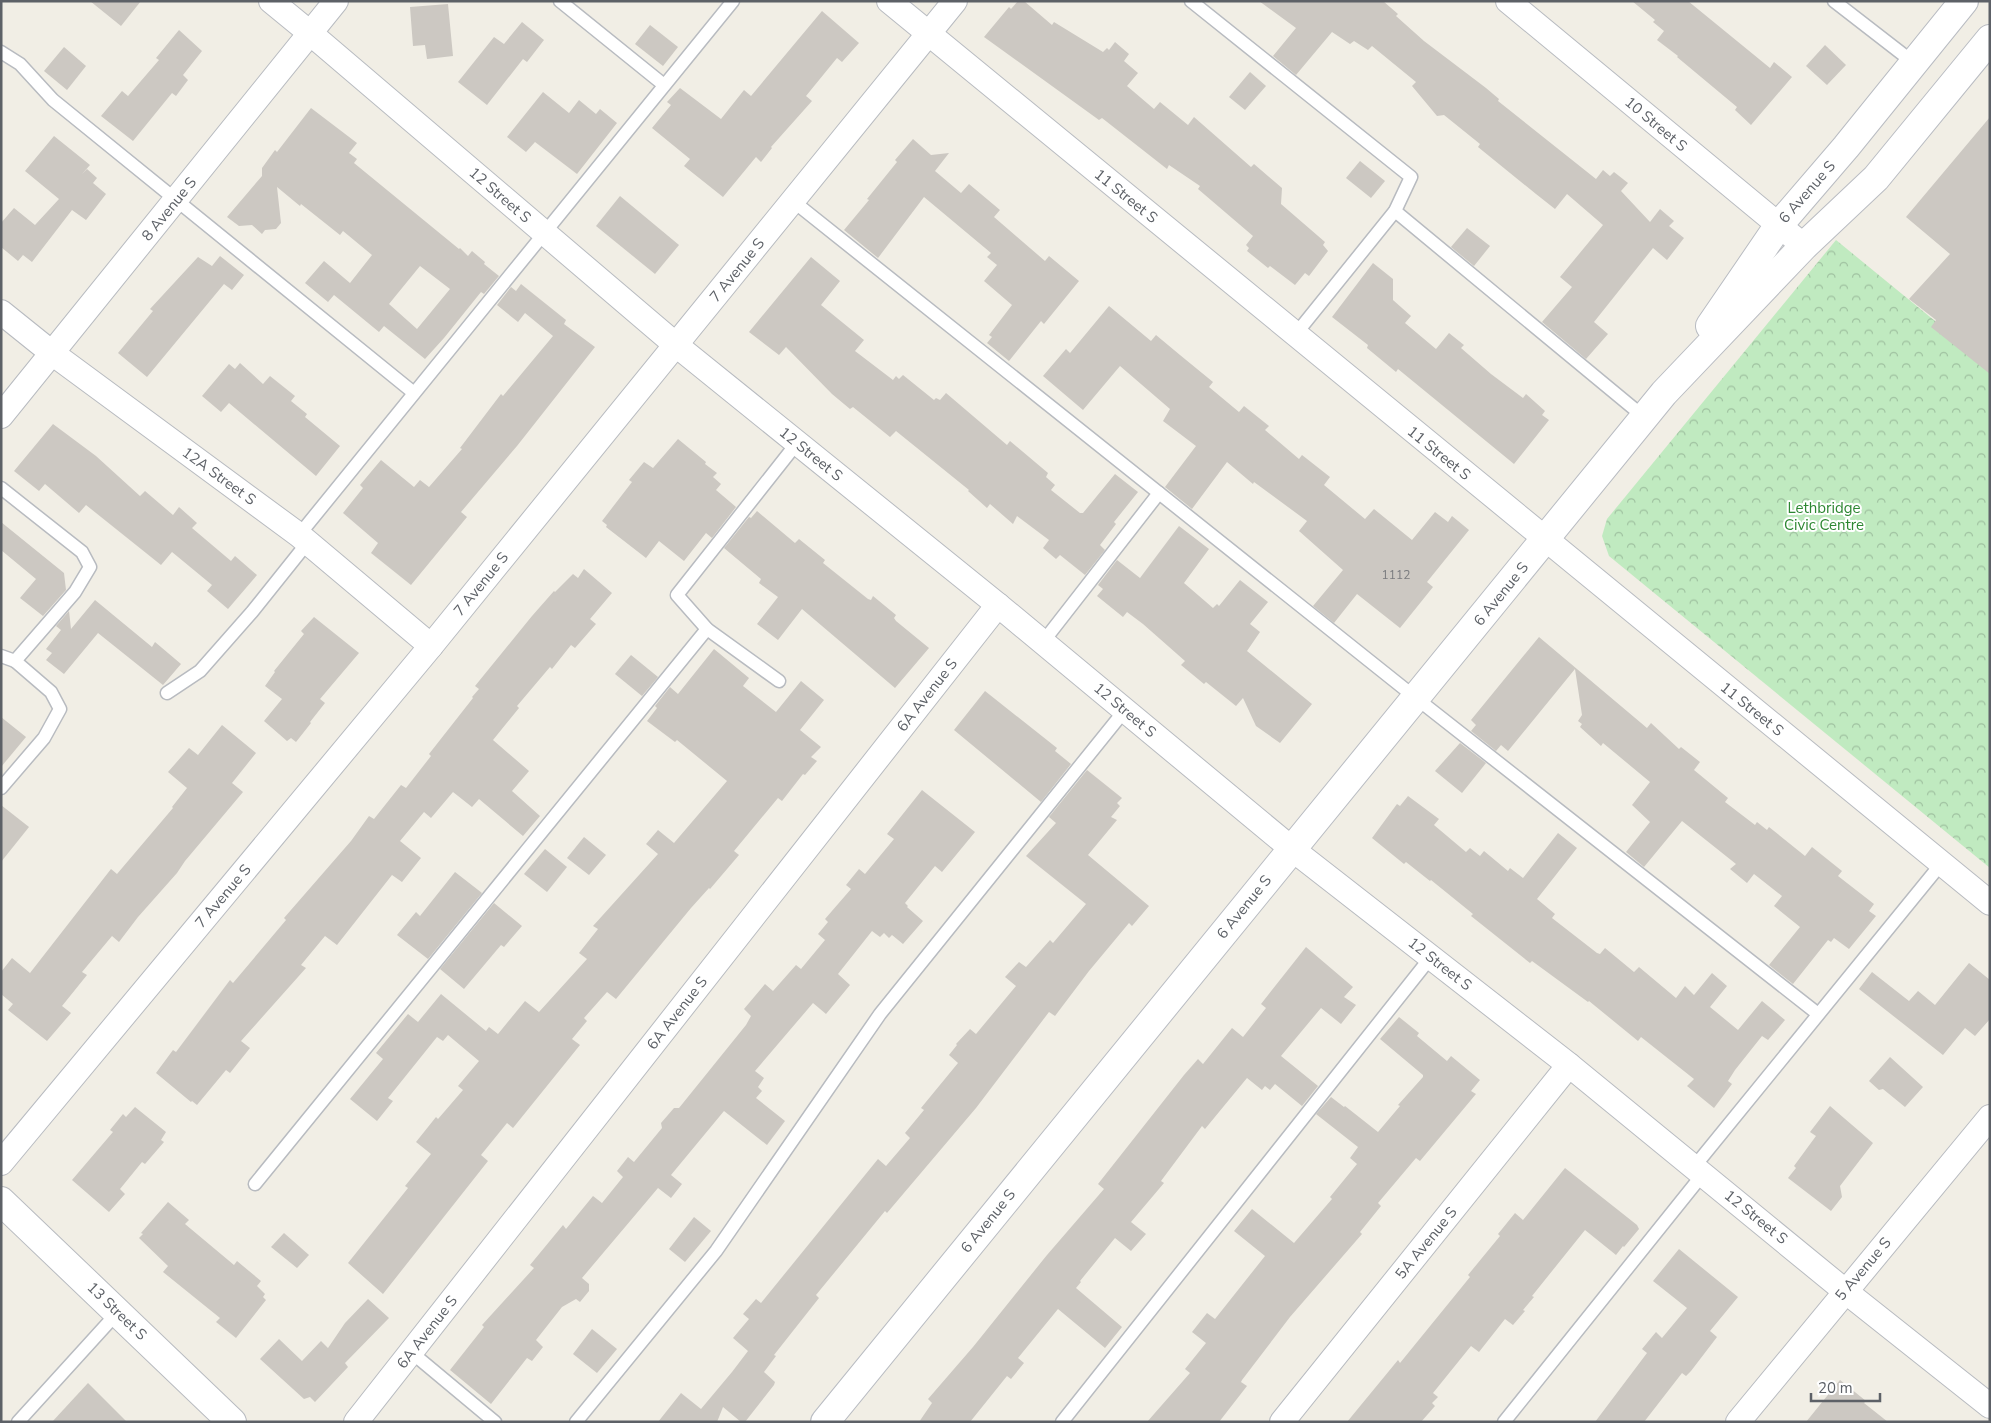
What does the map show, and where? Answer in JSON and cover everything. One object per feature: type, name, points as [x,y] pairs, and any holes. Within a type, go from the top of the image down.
[{"type":"main road","name":"6 Avenue S","points":[[1664,393],[1779,225],[1846,147],[1964,1]]},
{"type":"main road","name":"6 Avenue S","points":[[825,1422],[1664,393],[1804,246],[1876,178],[1990,39]]},
{"type":"main road","name":"13 Street S","points":[[1,1201],[232,1422]]},
{"type":"street","name":"12 Street S","points":[[271,1],[676,345],[998,605],[1292,848],[1569,1065],[1990,1406]]},
{"type":"street","name":"8 Avenue S","points":[[1,416],[336,1]]},
{"type":"street","name":"11 Street S","points":[[889,1],[1990,903]]},
{"type":"street","name":"7 Avenue S","points":[[1,1163],[431,646],[955,1]]},
{"type":"street","name":"10 Street S","points":[[1508,1],[1804,246]]},
{"type":"street","name":"12A Street S","points":[[1,312],[52,353],[303,538],[431,646]]},
{"type":"street","name":"6A Avenue S","points":[[356,1422],[998,605]]},
{"type":"street","name":"5A Avenue S","points":[[1282,1422],[1569,1065]]},
{"type":"street","name":"5 Avenue S","points":[[1738,1422],[1990,1117]]},
{"type":"lane","points":[[560,1],[664,85]]},
{"type":"lane","points":[[167,693],[200,671],[252,612],[303,538],[414,393],[732,1]]},
{"type":"lane","points":[[1191,1],[1410,177],[1395,212],[1295,335]]},
{"type":"lane","points":[[1834,1],[1914,63]]},
{"type":"lane","points":[[1,52],[20,64],[53,100],[175,201],[414,393]]},
{"type":"lane","points":[[793,201],[1416,698],[1818,1014]]},
{"type":"lane","points":[[1395,212],[1644,417]]},
{"type":"lane","points":[[779,680],[707,629],[677,595],[797,442]]},
{"type":"lane","points":[[1,488],[82,552],[90,567],[75,592],[15,661]]},
{"type":"lane","points":[[1043,642],[1159,493]]},
{"type":"lane","points":[[255,1184],[707,629]]},
{"type":"lane","points":[[1,656],[15,661],[51,692],[60,709],[44,738],[1,788]]},
{"type":"lane","points":[[576,1422],[716,1251],[880,1014],[1125,710]]},
{"type":"lane","points":[[1504,1422],[1818,1014],[1941,864]]},
{"type":"lane","points":[[1062,1422],[1432,957]]},
{"type":"lane","points":[[18,1422],[118,1312]]},
{"type":"lane","points":[[412,1352],[495,1422]]},
{"type":"green space","name":"Lethbridge Civic Centre","points":[[1836,240],[1990,366],[1990,868],[1609,556],[1602,536],[1607,519]]},
{"type":"building","points":[[90,1],[141,1],[121,26]]},
{"type":"building","points":[[1018,1],[1024,1],[1052,25],[1054,22],[1103,52],[1107,48],[1109,50],[1115,42],[1129,54],[1124,61],[1138,73],[1127,86],[1154,109],[1160,102],[1188,125],[1194,117],[1251,167],[1254,164],[1282,188],[1281,204],[1325,242],[1323,245],[1328,251],[1309,276],[1305,273],[1295,285],[1270,266],[1268,268],[1247,251],[1249,248],[1246,245],[1253,236],[1198,189],[1200,186],[1169,165],[1167,169],[1102,118],[1099,120],[984,37],[1009,7],[1011,9]]},
{"type":"building","points":[[1259,1],[1383,1],[1398,14],[1396,16],[1424,41],[1486,88],[1499,99],[1498,101],[1596,179],[1603,170],[1610,176],[1614,172],[1628,183],[1621,191],[1650,222],[1660,209],[1674,221],[1669,226],[1684,238],[1667,260],[1653,248],[1594,322],[1608,334],[1586,359],[1542,322],[1572,287],[1560,277],[1603,225],[1567,194],[1555,209],[1478,147],[1480,144],[1444,115],[1437,116],[1412,86],[1416,82],[1372,46],[1368,50],[1354,41],[1350,44],[1332,32],[1296,75],[1273,56],[1296,28]]},
{"type":"building","points":[[1632,1],[1688,1],[1770,68],[1774,62],[1792,77],[1751,125],[1735,110],[1737,107],[1657,40],[1664,31],[1653,22],[1655,20]]},
{"type":"building","points":[[448,4],[453,56],[427,59],[425,45],[413,46],[410,7]]},
{"type":"building","points":[[822,11],[859,43],[842,62],[837,58],[806,96],[812,101],[771,147],[761,162],[756,157],[723,197],[684,166],[690,159],[652,128],[671,105],[667,102],[680,88],[721,119],[744,90],[751,96]]},
{"type":"building","points":[[522,22],[544,40],[527,62],[523,59],[487,105],[458,82],[494,37],[504,44]]},
{"type":"building","points":[[650,25],[678,47],[663,66],[635,44]]},
{"type":"building","points":[[179,30],[202,51],[183,75],[188,80],[176,96],[172,93],[133,141],[101,116],[122,91],[128,96],[159,60],[156,58]]},
{"type":"building","points":[[1825,45],[1846,65],[1827,85],[1806,66]]},
{"type":"building","points":[[64,47],[86,66],[67,90],[44,71]]},
{"type":"building","points":[[1250,72],[1266,86],[1245,110],[1229,97]]},
{"type":"building","points":[[543,92],[569,113],[579,100],[596,114],[600,109],[617,123],[577,174],[535,142],[526,152],[507,137]]},
{"type":"building","points":[[311,108],[357,143],[349,153],[357,159],[354,163],[459,249],[468,256],[472,251],[499,276],[484,294],[481,292],[425,359],[384,326],[379,332],[334,295],[328,302],[305,283],[324,261],[350,283],[372,255],[343,231],[340,235],[277,187],[281,223],[276,229],[265,230],[262,234],[252,225],[239,226],[227,217],[262,176],[262,168],[275,150],[277,152]],"holes":[[[420,266],[450,289],[417,329],[389,304]]]},
{"type":"building","points":[[1990,117],[1990,374],[1931,327],[1936,320],[1909,299],[1950,254],[1906,217]]},
{"type":"building","points":[[54,136],[90,165],[82,174],[87,169],[97,178],[93,183],[106,194],[86,220],[72,210],[32,262],[23,255],[18,261],[1,247],[1,223],[14,208],[35,225],[59,199],[25,171]]},
{"type":"building","points":[[913,139],[931,155],[949,153],[935,171],[961,193],[969,184],[1000,210],[994,217],[1045,261],[1049,256],[1079,281],[1044,324],[1041,321],[1009,361],[987,343],[992,337],[989,335],[1012,305],[984,281],[997,265],[987,257],[991,253],[924,197],[878,258],[844,230],[869,200],[867,199],[897,162],[895,160]]},
{"type":"building","points":[[1360,161],[1385,181],[1371,198],[1346,178]]},
{"type":"building","points":[[620,196],[679,245],[655,274],[596,226]]},
{"type":"building","points":[[1467,228],[1490,246],[1474,266],[1451,247]]},
{"type":"building","points":[[220,256],[244,275],[232,290],[224,284],[147,377],[118,353],[153,311],[150,309],[198,257],[212,266]]},
{"type":"building","points":[[811,257],[840,281],[821,305],[864,340],[855,351],[893,380],[896,376],[899,379],[903,375],[934,400],[936,398],[940,400],[946,393],[1007,445],[1010,441],[1048,473],[1046,477],[1055,485],[1051,490],[1080,513],[1083,513],[1115,474],[1138,492],[1114,522],[1116,524],[1100,545],[1105,550],[1085,575],[1060,555],[1056,559],[1043,548],[1049,540],[1017,516],[1013,524],[990,504],[987,508],[969,490],[896,431],[890,437],[853,407],[850,409],[832,394],[786,347],[779,355],[749,332]]},
{"type":"building","points":[[1373,263],[1393,279],[1393,300],[1411,316],[1405,323],[1436,349],[1449,333],[1464,345],[1461,348],[1491,374],[1523,398],[1526,394],[1545,411],[1542,415],[1549,420],[1514,464],[1398,369],[1396,372],[1367,348],[1368,345],[1332,317]]},
{"type":"building","points":[[521,284],[566,320],[564,324],[595,347],[517,446],[461,512],[467,517],[411,585],[371,553],[378,543],[343,513],[363,488],[360,485],[381,460],[414,487],[420,480],[429,487],[462,449],[460,448],[501,394],[503,396],[553,336],[525,313],[518,322],[497,305],[511,287],[516,291]]},
{"type":"building","points":[[1109,306],[1151,341],[1156,335],[1213,382],[1209,387],[1239,412],[1244,406],[1269,426],[1265,430],[1299,459],[1302,455],[1330,477],[1324,485],[1365,519],[1374,509],[1412,540],[1435,512],[1448,522],[1452,516],[1469,530],[1427,582],[1433,587],[1400,628],[1357,594],[1334,623],[1313,606],[1343,570],[1299,531],[1307,521],[1254,482],[1253,484],[1227,462],[1192,509],[1165,487],[1196,446],[1163,421],[1170,409],[1120,366],[1083,410],[1043,376],[1066,349],[1070,353]]},
{"type":"building","points":[[240,363],[263,384],[270,376],[295,396],[291,401],[307,414],[305,417],[340,446],[316,476],[229,403],[221,412],[202,396],[229,364],[235,369]]},
{"type":"building","points":[[53,424],[96,456],[140,496],[145,491],[173,515],[179,507],[197,523],[192,528],[231,561],[235,556],[257,575],[228,609],[207,591],[212,585],[172,552],[161,565],[86,505],[79,513],[45,484],[39,491],[14,471]]},
{"type":"building","points":[[678,439],[717,473],[713,477],[721,484],[716,490],[736,507],[712,538],[706,533],[684,561],[659,541],[646,558],[606,527],[607,525],[602,521],[632,482],[629,480],[644,462],[653,468]]},
{"type":"building","points":[[757,511],[795,543],[799,539],[825,560],[823,563],[868,599],[871,600],[873,596],[896,615],[894,618],[896,621],[929,648],[895,688],[802,609],[778,640],[757,624],[778,597],[759,583],[761,579],[724,548],[749,517],[751,518]]},
{"type":"building","points":[[1,522],[64,573],[66,590],[43,616],[20,598],[36,579],[1,550]]},
{"type":"building","points":[[1179,526],[1209,549],[1184,583],[1213,608],[1217,604],[1219,606],[1240,580],[1268,602],[1250,624],[1260,632],[1247,651],[1312,704],[1280,743],[1256,726],[1243,698],[1236,706],[1206,682],[1204,684],[1181,665],[1185,661],[1143,624],[1127,612],[1123,617],[1097,596],[1103,589],[1098,585],[1117,560],[1140,578]]},
{"type":"building","points":[[584,569],[612,593],[590,619],[596,624],[575,648],[571,645],[552,669],[550,667],[517,706],[519,708],[493,740],[529,771],[512,791],[540,816],[523,836],[479,799],[472,807],[453,792],[431,818],[424,812],[400,841],[421,858],[402,882],[392,875],[337,945],[325,936],[301,965],[306,968],[241,1041],[250,1048],[230,1073],[226,1070],[197,1105],[191,1102],[156,1073],[173,1050],[176,1052],[230,980],[233,983],[286,920],[284,918],[351,841],[369,816],[374,819],[401,785],[406,788],[431,756],[429,754],[473,698],[479,689],[475,686],[532,616],[554,591],[573,574],[578,578]]},
{"type":"building","points":[[95,600],[152,647],[155,642],[181,664],[163,685],[98,633],[64,674],[46,660],[52,653],[46,649],[61,630],[56,626],[69,611],[71,629]]},
{"type":"building","points":[[314,617],[359,653],[320,699],[325,703],[296,742],[291,738],[287,741],[264,721],[282,699],[265,686],[274,671],[304,634],[301,631]]},
{"type":"building","points":[[1539,637],[1647,728],[1651,723],[1679,749],[1681,747],[1700,762],[1694,770],[1728,798],[1725,802],[1755,825],[1757,822],[1767,830],[1769,827],[1805,856],[1812,847],[1842,871],[1838,876],[1874,904],[1869,911],[1876,916],[1849,949],[1834,938],[1831,942],[1828,940],[1793,984],[1769,965],[1800,927],[1774,906],[1782,896],[1754,874],[1747,883],[1730,869],[1736,864],[1682,821],[1644,867],[1626,852],[1650,822],[1632,805],[1650,782],[1603,743],[1601,746],[1580,727],[1582,724],[1578,721],[1582,715],[1575,669],[1508,751],[1501,745],[1496,751],[1471,731],[1476,725],[1471,720]]},
{"type":"building","points":[[714,649],[749,678],[743,686],[776,712],[801,681],[824,700],[800,730],[821,747],[811,757],[817,761],[805,775],[803,774],[782,801],[778,798],[734,851],[739,855],[691,908],[616,999],[607,992],[584,1018],[587,1021],[572,1039],[580,1045],[513,1128],[507,1123],[481,1155],[488,1161],[383,1294],[348,1263],[408,1188],[405,1186],[431,1154],[416,1142],[436,1117],[438,1119],[463,1090],[458,1086],[479,1061],[448,1035],[443,1041],[437,1037],[388,1098],[393,1101],[377,1121],[350,1099],[383,1059],[376,1053],[408,1014],[418,1022],[441,994],[486,1031],[489,1027],[498,1034],[525,1001],[539,1012],[587,959],[579,953],[598,929],[593,926],[658,854],[646,844],[658,830],[674,843],[727,781],[677,740],[675,742],[647,721],[657,708],[655,706],[670,687],[678,694]]},
{"type":"building","points":[[631,655],[658,677],[642,696],[615,674]]},
{"type":"building","points":[[985,691],[1057,748],[1055,751],[1071,764],[1041,802],[954,730]]},
{"type":"building","points":[[1,717],[26,737],[1,767]]},
{"type":"building","points":[[222,725],[256,753],[232,783],[243,792],[119,942],[112,936],[82,972],[87,975],[62,1006],[71,1013],[47,1041],[8,1010],[13,1004],[1,994],[1,972],[12,958],[30,973],[111,869],[117,874],[173,808],[187,788],[168,772],[189,748],[198,755]]},
{"type":"building","points":[[1460,743],[1486,763],[1462,793],[1435,771]]},
{"type":"building","points":[[1087,770],[1122,798],[1117,803],[1120,806],[1111,817],[1117,820],[1088,855],[1149,906],[1132,926],[1129,923],[1055,1016],[1049,1012],[976,1108],[887,1213],[885,1211],[816,1295],[819,1298],[774,1355],[776,1356],[764,1372],[775,1382],[774,1385],[745,1422],[741,1422],[723,1407],[717,1422],[658,1422],[681,1393],[701,1409],[732,1372],[748,1351],[733,1338],[749,1319],[743,1314],[756,1299],[761,1303],[878,1159],[886,1166],[910,1138],[905,1133],[924,1110],[921,1108],[958,1063],[949,1055],[956,1044],[970,1029],[976,1034],[1016,986],[1005,977],[1019,962],[1026,967],[1050,940],[1053,943],[1086,904],[1026,856],[1056,823],[1049,817]]},
{"type":"building","points":[[922,790],[975,832],[942,872],[935,866],[905,903],[923,921],[903,944],[892,935],[889,938],[884,933],[880,937],[872,931],[838,974],[850,985],[826,1014],[813,1003],[755,1071],[764,1078],[758,1087],[762,1091],[756,1098],[785,1121],[767,1145],[724,1111],[671,1175],[682,1184],[671,1198],[658,1188],[582,1278],[589,1284],[589,1291],[580,1302],[576,1299],[562,1307],[536,1340],[543,1347],[532,1361],[527,1358],[491,1404],[450,1370],[484,1327],[482,1325],[534,1268],[530,1265],[563,1225],[566,1229],[593,1196],[602,1203],[623,1177],[617,1171],[628,1157],[634,1162],[662,1128],[661,1123],[674,1108],[679,1108],[746,1025],[751,1016],[744,1009],[765,984],[773,991],[796,965],[801,969],[825,940],[818,934],[828,922],[825,919],[851,889],[846,885],[859,869],[865,874],[894,839],[887,834]]},
{"type":"building","points":[[1408,796],[1439,819],[1434,825],[1466,852],[1470,848],[1480,856],[1484,851],[1508,871],[1510,868],[1523,878],[1558,833],[1577,848],[1537,899],[1555,914],[1552,918],[1597,953],[1600,954],[1605,948],[1634,972],[1639,967],[1676,998],[1685,986],[1694,995],[1712,973],[1727,986],[1710,1007],[1738,1030],[1762,1001],[1785,1020],[1768,1040],[1762,1036],[1735,1070],[1728,1081],[1732,1084],[1714,1108],[1687,1086],[1694,1079],[1641,1037],[1638,1041],[1589,1001],[1532,961],[1530,963],[1471,916],[1473,914],[1431,880],[1406,862],[1404,864],[1372,838],[1397,804],[1400,806]]},
{"type":"building","points":[[1,805],[29,827],[1,862]]},
{"type":"building","points":[[584,837],[606,855],[589,875],[567,858]]},
{"type":"building","points":[[545,849],[567,867],[547,892],[524,874]]},
{"type":"building","points":[[455,872],[482,893],[428,959],[397,935],[416,912],[420,916]]},
{"type":"building","points":[[494,903],[522,926],[504,947],[501,945],[464,989],[440,969]]},
{"type":"building","points":[[1306,947],[1353,987],[1344,997],[1356,1005],[1341,1024],[1321,1008],[1281,1056],[1318,1086],[1302,1106],[1275,1084],[1270,1090],[1265,1086],[1262,1090],[1247,1078],[1205,1129],[1202,1126],[1161,1181],[1164,1183],[1131,1222],[1146,1234],[1131,1251],[1115,1238],[1076,1288],[1122,1327],[1105,1348],[1058,1309],[1018,1358],[1024,1363],[1011,1379],[1007,1376],[970,1422],[919,1422],[932,1403],[928,1399],[1104,1189],[1098,1184],[1184,1075],[1198,1059],[1203,1064],[1232,1028],[1243,1037],[1266,1008],[1261,1004]]},
{"type":"building","points":[[1969,963],[1990,980],[1990,1019],[1975,1036],[1965,1028],[1943,1055],[1859,989],[1872,972],[1909,1001],[1918,991],[1935,1005]]},
{"type":"building","points":[[1399,1017],[1419,1033],[1417,1036],[1447,1061],[1451,1056],[1480,1080],[1471,1091],[1476,1094],[1420,1161],[1416,1158],[1378,1203],[1381,1206],[1360,1232],[1362,1234],[1290,1317],[1242,1380],[1241,1382],[1247,1386],[1219,1422],[1147,1422],[1190,1373],[1185,1369],[1206,1343],[1192,1332],[1207,1313],[1215,1319],[1265,1256],[1234,1231],[1252,1209],[1294,1243],[1332,1199],[1330,1197],[1357,1164],[1350,1158],[1358,1147],[1316,1114],[1331,1097],[1378,1132],[1400,1106],[1398,1105],[1423,1077],[1380,1039]]},
{"type":"building","points":[[1890,1057],[1923,1087],[1905,1107],[1883,1089],[1879,1090],[1869,1081]]},
{"type":"building","points":[[1830,1106],[1873,1143],[1840,1186],[1842,1197],[1831,1211],[1788,1178],[1796,1168],[1794,1166],[1816,1136],[1810,1132]]},
{"type":"building","points":[[135,1107],[166,1132],[161,1140],[164,1142],[145,1164],[142,1162],[120,1189],[125,1194],[109,1212],[72,1180],[113,1132],[110,1130],[123,1114],[126,1117]]},
{"type":"building","points":[[1565,1168],[1637,1225],[1639,1229],[1624,1247],[1616,1255],[1585,1230],[1532,1296],[1534,1297],[1523,1310],[1525,1311],[1513,1325],[1505,1319],[1479,1352],[1471,1346],[1433,1393],[1438,1397],[1432,1403],[1435,1406],[1421,1422],[1347,1422],[1398,1360],[1400,1363],[1470,1277],[1468,1275],[1500,1236],[1498,1234],[1515,1213],[1523,1220]]},
{"type":"building","points":[[168,1202],[189,1220],[185,1224],[234,1265],[237,1261],[261,1281],[257,1286],[265,1294],[263,1297],[266,1300],[236,1338],[216,1322],[220,1318],[163,1272],[168,1266],[139,1238],[143,1234],[141,1233]]},
{"type":"building","points":[[694,1217],[711,1231],[685,1262],[669,1249]]},
{"type":"building","points":[[284,1233],[309,1255],[297,1268],[271,1247]]},
{"type":"building","points":[[1679,1249],[1738,1297],[1710,1331],[1717,1337],[1691,1371],[1686,1376],[1682,1373],[1644,1422],[1595,1422],[1647,1353],[1642,1349],[1656,1332],[1662,1338],[1687,1308],[1653,1281]]},
{"type":"building","points":[[368,1299],[389,1318],[345,1363],[348,1367],[315,1402],[310,1397],[304,1399],[260,1359],[279,1339],[302,1361],[321,1341],[328,1348],[345,1323]]},
{"type":"building","points":[[592,1329],[617,1349],[597,1373],[573,1354]]},
{"type":"building","points":[[1840,1380],[1866,1401],[1864,1403],[1888,1422],[1806,1422]]},
{"type":"building","points":[[88,1383],[127,1422],[52,1422]]}]
